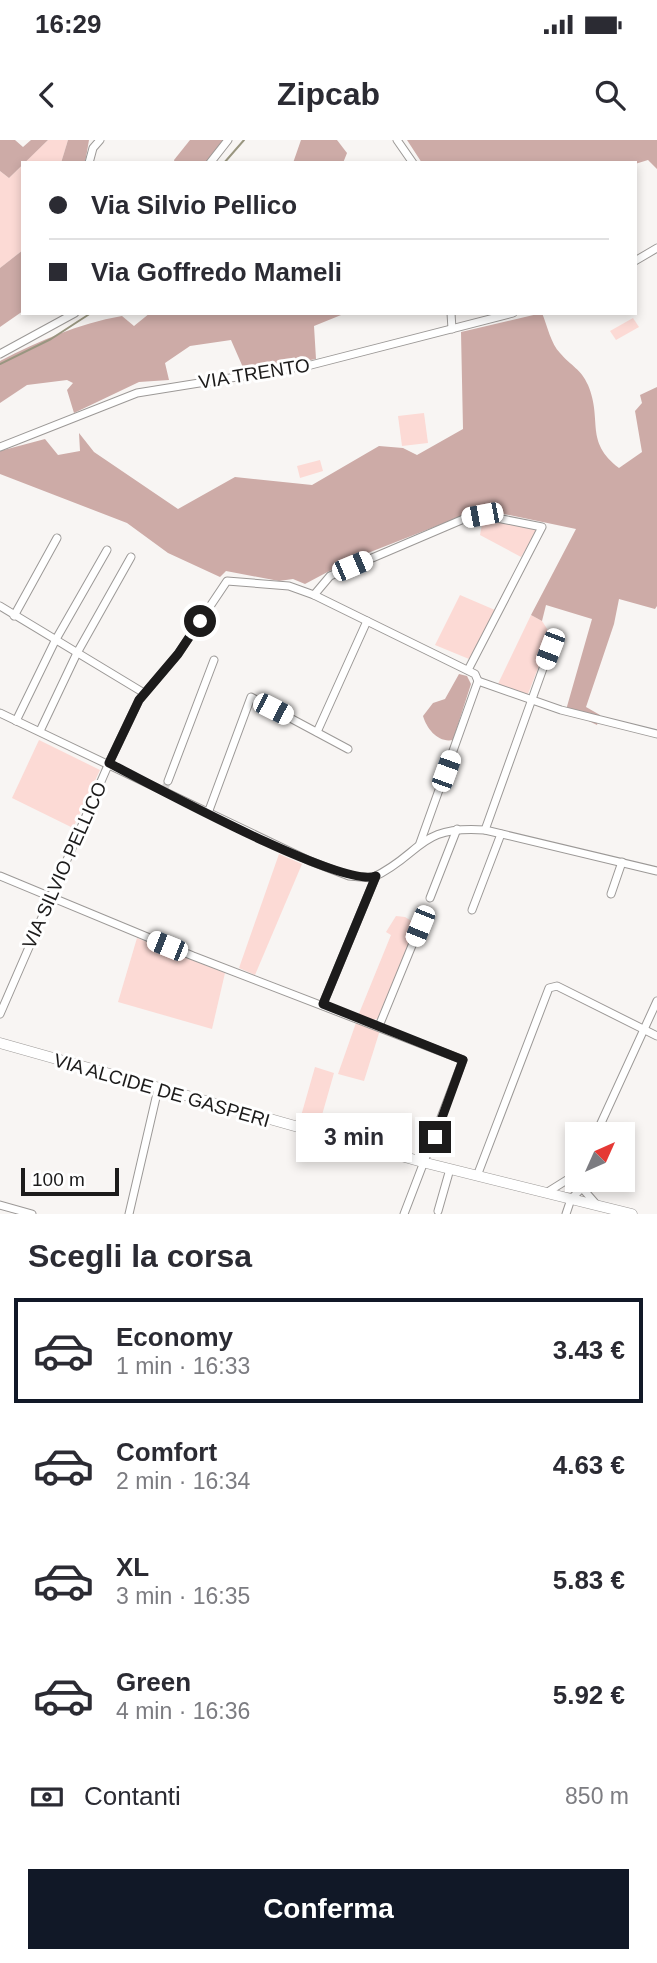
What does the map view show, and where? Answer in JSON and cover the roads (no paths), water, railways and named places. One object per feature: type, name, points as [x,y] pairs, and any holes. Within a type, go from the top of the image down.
[{"type":"main road","name":"VIA ALCIDE DE GASPERI","points":[[0,1040],[158,1089],[450,1170],[632,1214]]},
{"type":"street","points":[[90,161],[93,148],[100,140]]},
{"type":"street","points":[[212,161],[228,140]]},
{"type":"street","points":[[397,140],[412,161]]},
{"type":"street","points":[[637,260],[657,248]]},
{"type":"street","points":[[0,354],[71,315]]},
{"type":"street","points":[[451,315],[452,329]]},
{"type":"street","name":"VIA TRENTO","points":[[0,447],[137,393],[311,365],[505,315]]},
{"type":"street","points":[[419,844],[478,681],[475,674],[468,670],[314,595],[330,576],[466,518],[482,515],[542,527],[468,670]]},
{"type":"street","points":[[14,616],[57,538]]},
{"type":"street","points":[[16,721],[55,640],[107,550]]},
{"type":"street","points":[[40,731],[77,653],[131,557]]},
{"type":"street","name":"VIA SILVIO PELLICO","points":[[0,1014],[109,763],[144,693],[178,654],[227,581],[289,586],[314,595]]},
{"type":"street","points":[[0,607],[144,693]]},
{"type":"street","points":[[317,732],[367,621]]},
{"type":"street","points":[[485,830],[550,649]]},
{"type":"street","points":[[166,787],[214,660]]},
{"type":"street","points":[[478,681],[620,727],[657,734]]},
{"type":"street","points":[[208,813],[251,697],[348,749]]},
{"type":"street","points":[[0,713],[166,787],[208,813],[349,876],[376,876],[428,838],[457,829],[485,830],[657,871]]},
{"type":"street","points":[[430,898],[457,829]]},
{"type":"street","points":[[472,910],[501,834]]},
{"type":"street","points":[[611,894],[622,862]]},
{"type":"street","points":[[0,876],[193,956],[463,1060],[426,1163],[404,1214]]},
{"type":"street","points":[[323,1004],[376,876]]},
{"type":"street","points":[[379,1026],[420,926]]},
{"type":"street","points":[[477,1177],[549,988],[557,986],[657,1036]]},
{"type":"street","points":[[601,1122],[657,1001]]},
{"type":"street","points":[[129,1214],[158,1089]]},
{"type":"street","points":[[438,1210],[450,1170]]},
{"type":"street","points":[[546,1193],[565,1182]]},
{"type":"street","points":[[566,1214],[569,1192]]},
{"type":"street","points":[[569,1198],[574,1192]]},
{"type":"street","points":[[587,1192],[596,1204]]},
{"type":"street","points":[[0,1205],[32,1214]]},
{"type":"waterway","points":[[226,161],[244,140]]},
{"type":"waterway","points":[[0,364],[51,339],[88,315]]},
{"type":"tunnel","points":[[165,788],[168,781]]}]
